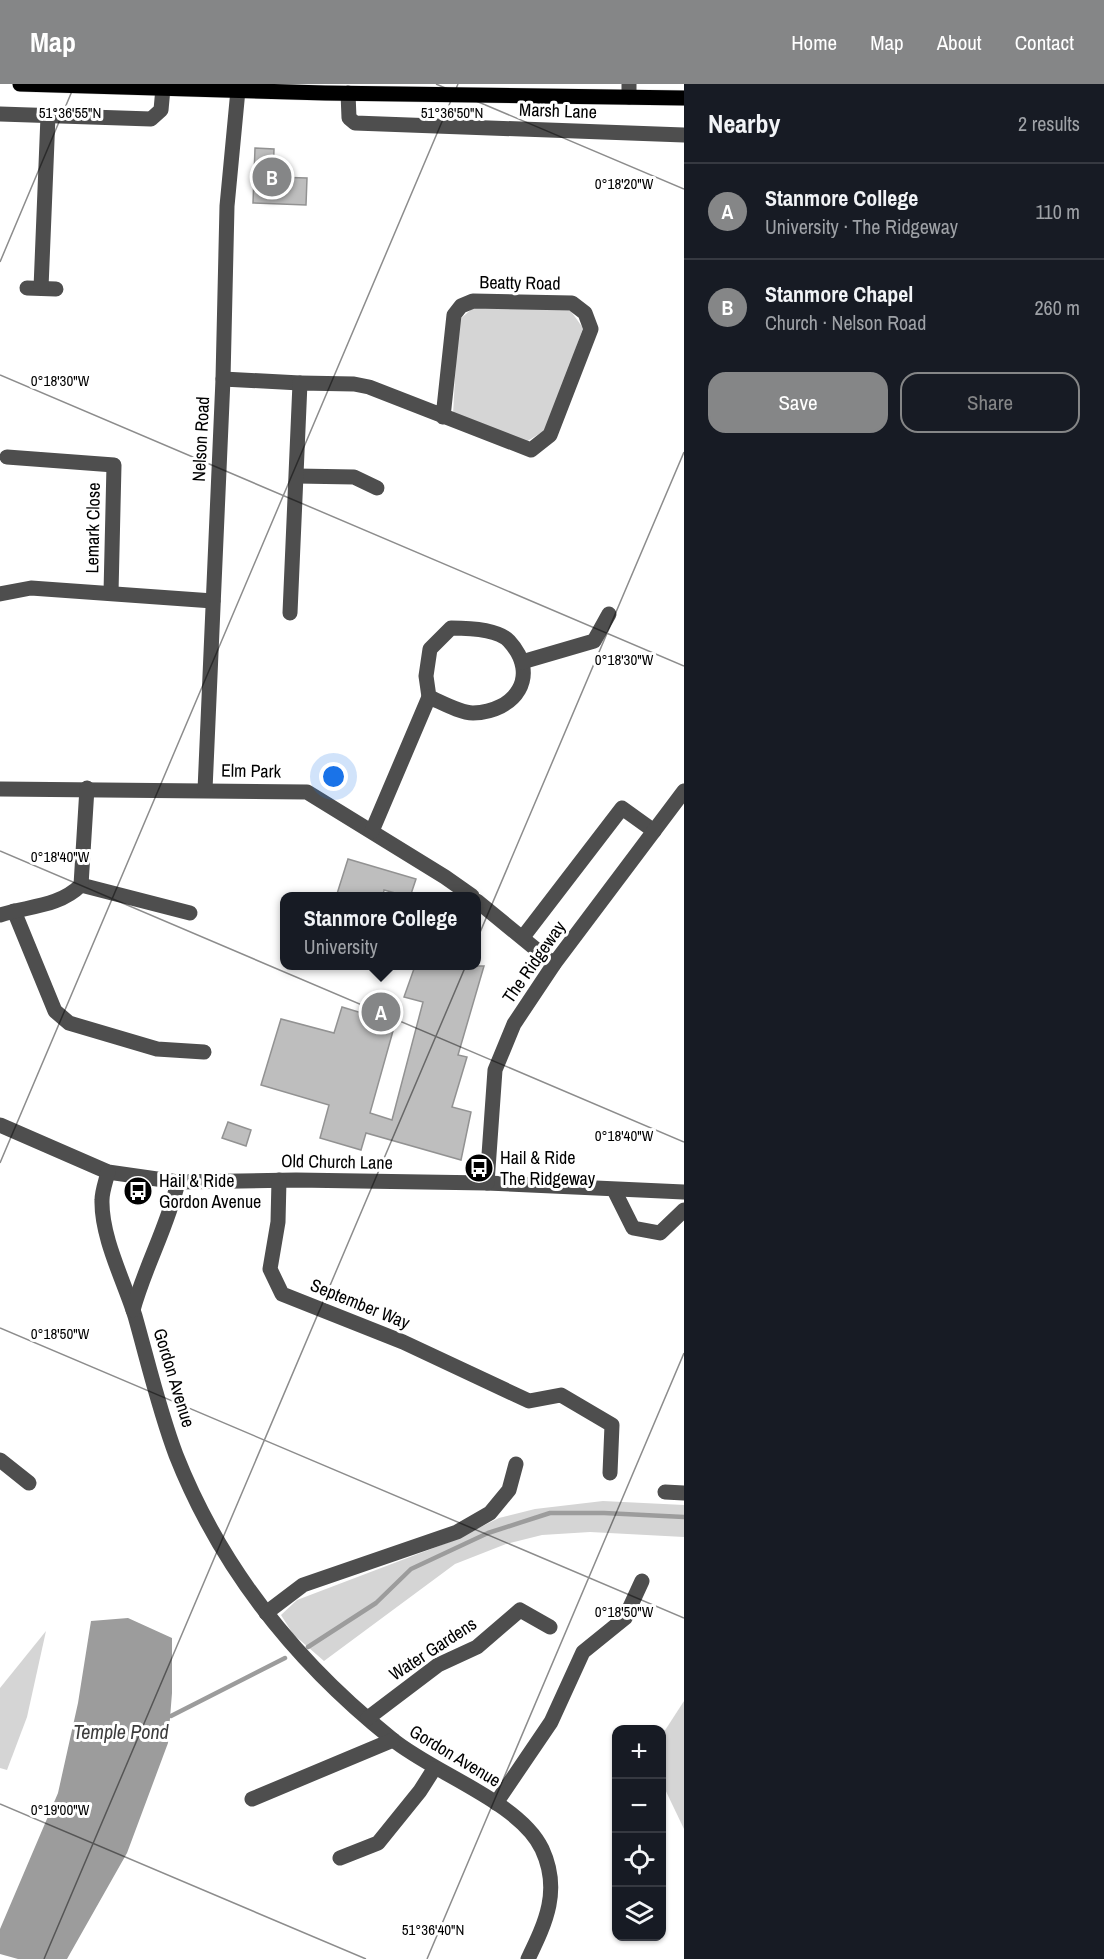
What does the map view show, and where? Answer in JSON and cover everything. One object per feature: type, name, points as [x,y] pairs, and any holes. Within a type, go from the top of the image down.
[{"type":"main road","name":"Marsh Lane","points":[[20,84],[238,90],[325,88],[348,93],[448,89],[629,91],[684,98]]},
{"type":"street","points":[[0,114],[151,119],[161,110],[163,88]]},
{"type":"street","name":"Nelson Road","points":[[206,790],[223,379],[227,206],[238,90]]},
{"type":"street","name":"Marsh Lane","points":[[348,93],[349,118],[355,123],[684,135]]},
{"type":"street","points":[[48,116],[34,288],[56,289]]},
{"type":"street","name":"Beatty Road","points":[[223,379],[354,384],[369,387],[443,417],[531,450],[550,435],[591,330],[585,313],[573,303],[473,301],[461,306],[454,315],[443,417]]},
{"type":"street","points":[[290,613],[300,383]]},
{"type":"street","name":"Lemark Close","points":[[7,457],[114,465],[111,593]]},
{"type":"street","points":[[297,476],[354,477],[377,488]]},
{"type":"street","points":[[0,594],[31,588],[213,601]]},
{"type":"street","points":[[522,662],[594,641],[609,614]]},
{"type":"street","points":[[372,831],[429,697],[426,676],[430,649],[451,628],[476,628],[508,640],[522,662],[524,676],[516,697],[494,710],[470,713],[429,697]]},
{"type":"street","points":[[87,788],[84,872],[81,885],[70,896],[55,902],[7,913],[55,1011],[69,1023],[157,1049],[204,1052]]},
{"type":"street","name":"Elm Park","points":[[0,789],[87,788],[307,792],[372,831],[464,892]]},
{"type":"street","name":"The Ridgeway","points":[[487,1184],[495,1070],[514,1024],[554,964],[684,791]]},
{"type":"street","points":[[523,937],[622,808],[654,831]]},
{"type":"street","points":[[81,885],[190,913]]},
{"type":"street","points":[[481,903],[554,964]]},
{"type":"street","name":"Old Church Lane","points":[[0,1125],[108,1172],[178,1182],[279,1180],[487,1184],[684,1192]]},
{"type":"street","name":"Gordon Avenue","points":[[108,1172],[102,1201],[114,1260],[133,1310],[176,1454],[216,1540],[293,1648],[393,1740],[434,1769],[496,1803],[520,1820],[542,1849],[551,1885],[550,1910],[528,1959]]},
{"type":"street","name":"September Way","points":[[279,1180],[278,1222],[270,1269],[282,1294],[403,1342],[529,1401],[561,1395],[612,1425],[610,1473]]},
{"type":"street","name":"Gordon Avenue","points":[[133,1310],[141,1281],[168,1218],[178,1182]]},
{"type":"street","points":[[614,1190],[633,1228],[660,1233],[684,1210]]},
{"type":"street","points":[[0,1460],[29,1483]]},
{"type":"street","points":[[266,1613],[303,1585],[457,1532],[490,1513],[509,1490],[516,1464]]},
{"type":"street","points":[[665,1492],[684,1493]]},
{"type":"street","points":[[496,1803],[551,1722],[583,1652],[625,1618],[642,1581]]},
{"type":"street","name":"Water Gardens","points":[[368,1718],[438,1665],[477,1647],[520,1610],[550,1627]]},
{"type":"street","points":[[252,1799],[393,1740]]},
{"type":"street","points":[[340,1858],[378,1844],[420,1791],[434,1769]]},
{"type":"shaded area","points":[[475,306],[570,310],[583,328],[547,429],[526,442],[453,415],[458,321]]},
{"type":"shaded area","points":[[603,1501],[684,1505],[684,1537],[590,1532],[542,1535],[506,1544],[455,1564],[324,1661],[293,1634],[281,1615],[297,1600],[452,1541],[499,1518],[535,1509]]},
{"type":"shaded area","points":[[46,1631],[27,1717],[7,1770],[0,1768],[0,1688]]},
{"type":"shaded area","points":[[684,1701],[684,1829],[666,1791],[666,1729]]},
{"type":"water","name":"Temple Pond","points":[[128,1618],[172,1638],[172,1693],[168,1743],[127,1853],[67,1959],[18,1959],[0,1954],[0,1929],[58,1793],[78,1703],[91,1621]]},
{"type":"building","points":[[255,148],[274,149],[273,177],[307,178],[306,205],[253,203]]},
{"type":"building","points":[[348,859],[416,879],[412,892],[384,890],[384,892],[338,892]]},
{"type":"building","points":[[481,966],[484,966],[458,1055],[467,1057],[452,1107],[471,1112],[461,1160],[366,1133],[361,1150],[320,1138],[329,1105],[261,1085],[281,1019],[334,1033],[342,1007],[375,1017],[374,1025],[393,1031],[370,1113],[392,1120],[423,1002],[404,997],[414,970],[481,970]]},
{"type":"building","points":[[228,1122],[251,1130],[246,1146],[222,1138]]},
{"type":"waterway","points":[[308,1647],[376,1603],[411,1569],[488,1533],[550,1513],[684,1517]]},
{"type":"waterway","points":[[171,1716],[285,1658]]},
{"type":"place","name":"Stanmore Chapel","points":[[272,177]]},
{"type":"place","name":"Stanmore College","points":[[381,1012]]},
{"type":"place","name":"Hail & Ride The Ridgeway","points":[[479,1168]]},
{"type":"place","name":"Hail & Ride Gordon Avenue","points":[[138,1191]]}]
